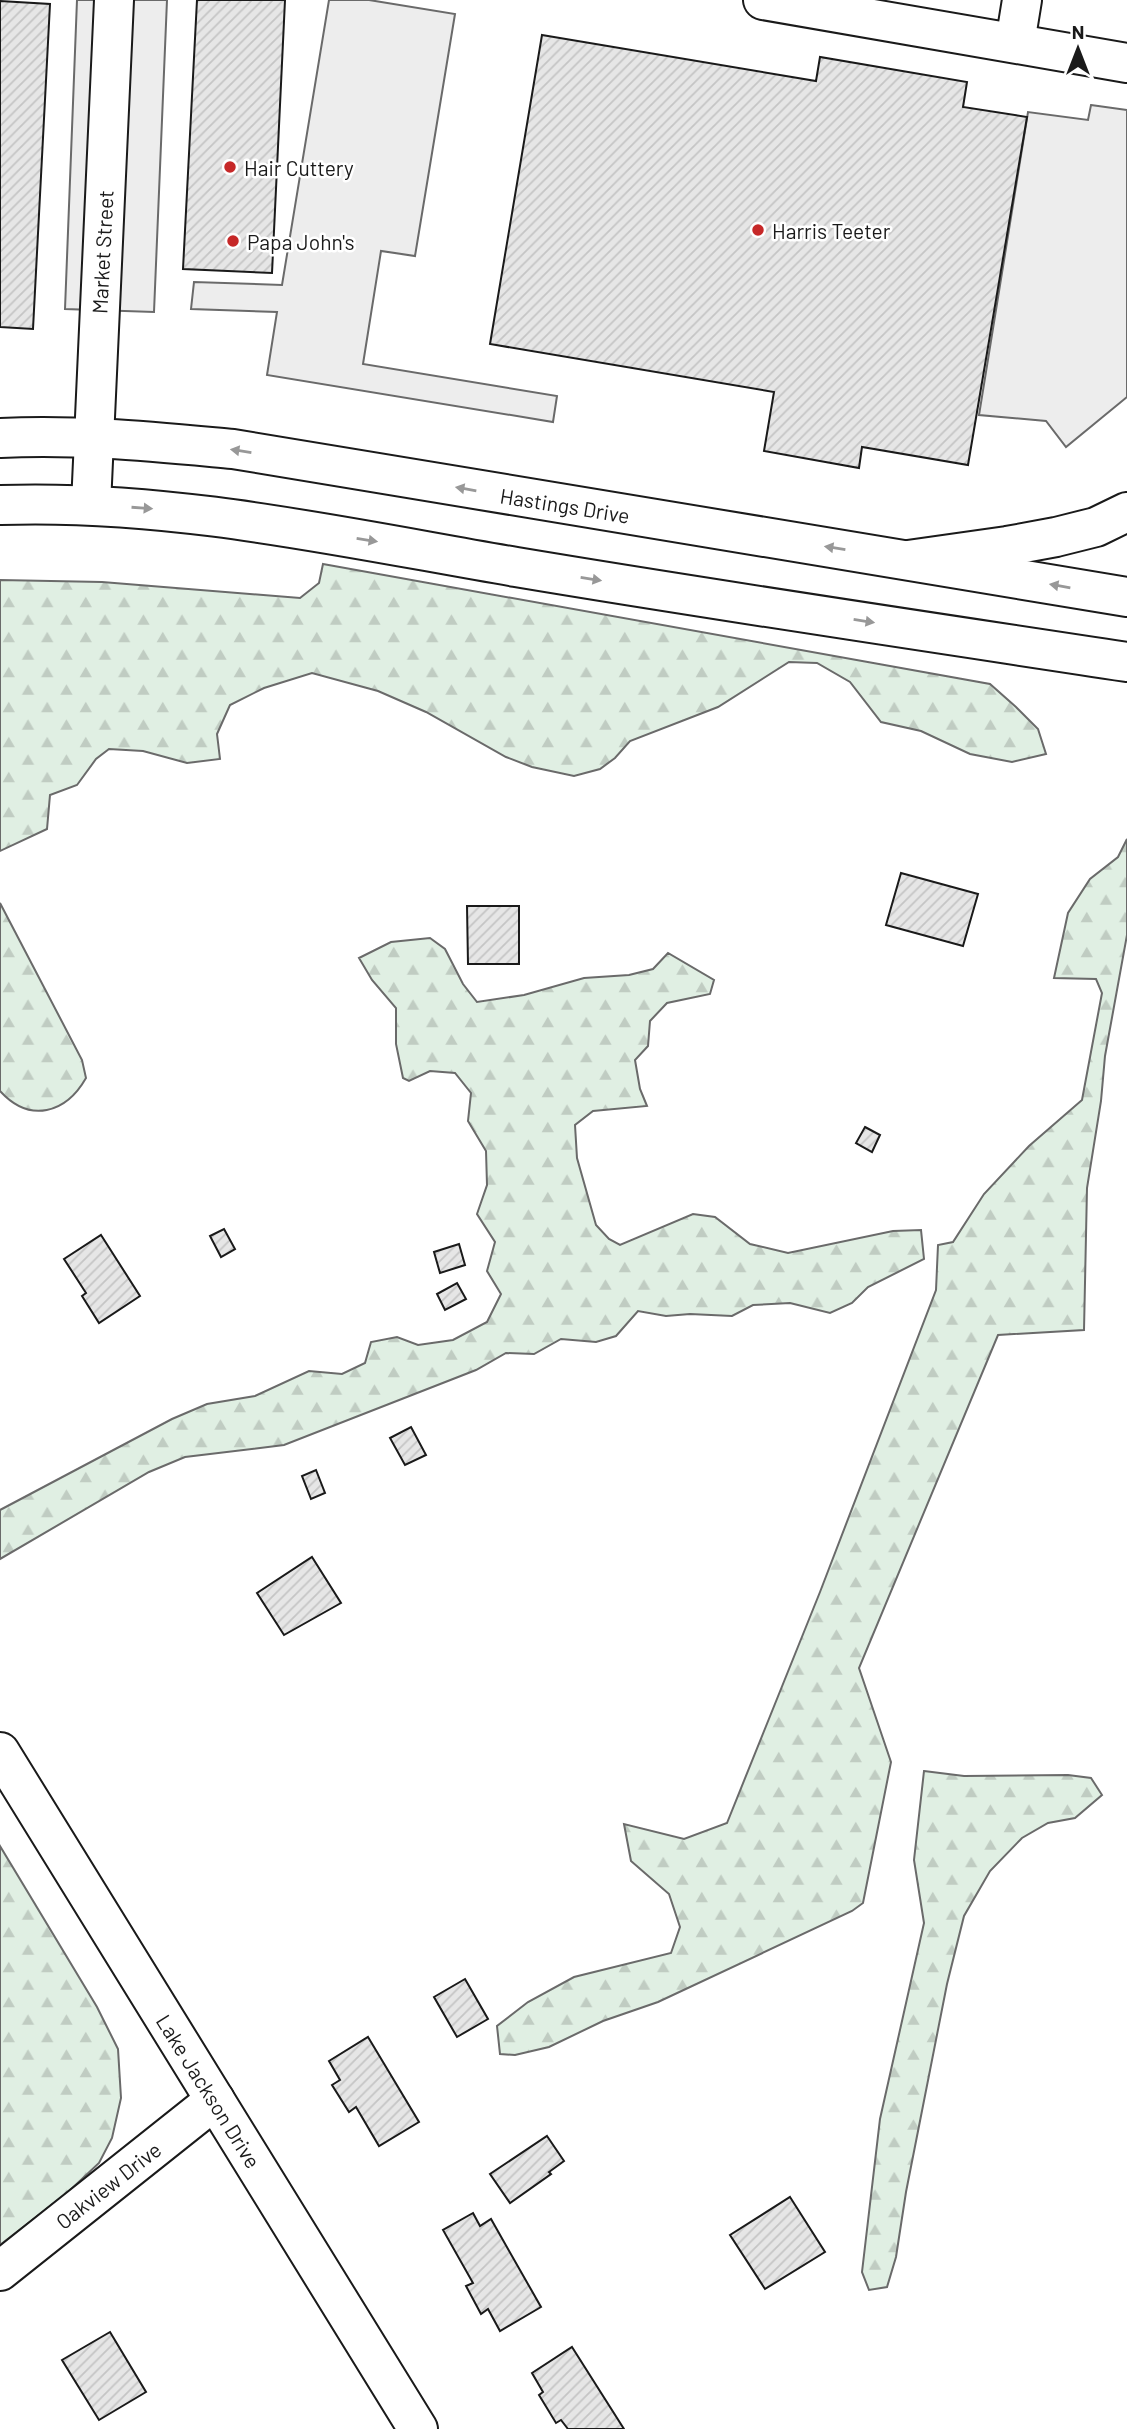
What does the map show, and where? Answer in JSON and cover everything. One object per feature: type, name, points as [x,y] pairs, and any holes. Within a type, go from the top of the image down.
[{"type":"main road","name":"Market Street","points":[[91,505],[114,0]]},
{"type":"main road","points":[[763,0],[1127,63]]},
{"type":"main road","points":[[1015,43],[1021,0]]},
{"type":"main road","name":"Hastings Drive","points":[[0,438],[125,438],[233,449],[1127,597]]},
{"type":"main road","points":[[0,505],[91,505],[152,509],[367,540],[516,567],[1127,662]]},
{"type":"main road","points":[[908,560],[1056,537],[1096,527],[1127,512]]},
{"type":"main road","name":"Lake Jackson Drive","points":[[0,1752],[418,2429]]},
{"type":"main road","name":"Oakview Drive","points":[[0,2271],[215,2100]]},
{"type":"green space","points":[[323,564],[990,684],[1038,729],[1046,754],[1012,762],[970,754],[921,731],[881,722],[850,682],[817,663],[789,662],[718,707],[630,741],[615,758],[600,769],[574,776],[532,767],[506,757],[426,712],[378,691],[312,673],[264,688],[230,705],[217,734],[220,759],[187,763],[143,751],[109,749],[96,759],[77,785],[50,795],[47,829],[0,851],[0,580],[102,582],[300,598],[319,583]]},
{"type":"green space","points":[[1127,839],[1127,935],[1105,1056],[1101,1101],[1087,1188],[1084,1330],[998,1335],[859,1668],[891,1762],[863,1903],[852,1911],[658,2002],[603,2021],[549,2047],[515,2055],[500,2054],[497,2026],[528,2002],[574,1977],[671,1953],[680,1927],[669,1894],[631,1861],[624,1824],[684,1839],[727,1823],[820,1592],[936,1290],[938,1245],[953,1242],[984,1194],[1029,1146],[1082,1100],[1102,993],[1096,979],[1054,978],[1068,913],[1090,879],[1118,857]]},
{"type":"green space","points":[[0,903],[82,1060],[86,1078],[78,1090],[58,1106],[47,1110],[23,1108],[0,1091]]},
{"type":"green space","points":[[430,938],[445,949],[463,984],[477,1002],[524,995],[584,978],[629,975],[653,969],[668,953],[714,980],[710,994],[667,1003],[650,1021],[648,1046],[635,1060],[640,1089],[647,1106],[593,1111],[575,1125],[577,1158],[596,1225],[609,1239],[620,1245],[693,1214],[715,1217],[750,1244],[788,1253],[893,1231],[921,1230],[924,1259],[868,1287],[852,1303],[830,1313],[790,1303],[753,1305],[732,1316],[666,1316],[638,1311],[616,1336],[596,1342],[561,1339],[534,1354],[506,1353],[476,1370],[284,1445],[185,1457],[149,1472],[0,1559],[0,1510],[172,1419],[207,1404],[255,1396],[309,1371],[342,1374],[365,1363],[371,1342],[397,1337],[418,1345],[453,1340],[487,1322],[501,1294],[487,1271],[495,1242],[477,1214],[487,1185],[486,1151],[468,1121],[471,1093],[455,1073],[430,1071],[409,1081],[403,1078],[396,1044],[396,1008],[372,980],[359,958],[391,942]]},
{"type":"green space","points":[[924,1771],[964,1776],[1068,1775],[1091,1778],[1102,1795],[1075,1818],[1048,1823],[1022,1838],[990,1871],[964,1916],[947,1984],[906,2192],[896,2257],[887,2287],[869,2290],[862,2272],[880,2119],[924,1923],[914,1860]]},
{"type":"green space","points":[[0,1846],[97,2007],[118,2049],[121,2098],[112,2138],[99,2163],[67,2193],[0,2245]]},
{"type":"shaded area","points":[[77,0],[167,0],[154,312],[65,309]]},
{"type":"shaded area","points":[[329,0],[369,0],[455,14],[415,256],[381,251],[363,364],[557,396],[553,422],[267,375],[277,312],[191,309],[194,282],[282,285]]},
{"type":"shaded area","points":[[1091,105],[1127,110],[1127,397],[1066,447],[1046,421],[979,415],[1028,112],[1088,120]]},
{"type":"building","points":[[197,0],[285,0],[272,273],[183,269]]},
{"type":"building","points":[[0,1],[50,4],[33,329],[0,327]]},
{"type":"building","name":"Harris Teeter","points":[[542,35],[816,81],[820,57],[967,82],[963,107],[1027,117],[968,465],[862,447],[859,468],[764,451],[774,392],[490,344]]},
{"type":"building","points":[[901,873],[978,894],[963,946],[886,925]]},
{"type":"building","points":[[467,906],[519,906],[519,964],[468,964]]},
{"type":"building","points":[[865,1127],[880,1135],[872,1152],[856,1143]]},
{"type":"building","points":[[224,1229],[235,1249],[221,1257],[210,1236]]},
{"type":"building","points":[[101,1235],[140,1296],[99,1323],[82,1296],[86,1293],[64,1259]]},
{"type":"building","points":[[459,1244],[465,1265],[440,1273],[434,1252]]},
{"type":"building","points":[[457,1283],[466,1299],[445,1310],[437,1294]]},
{"type":"building","points":[[411,1427],[426,1455],[405,1465],[390,1438]]},
{"type":"building","points":[[316,1470],[325,1493],[311,1499],[302,1476]]},
{"type":"building","points":[[312,1557],[341,1603],[284,1635],[257,1593]]},
{"type":"building","points":[[465,1979],[488,2019],[457,2037],[434,1997]]},
{"type":"building","points":[[368,2037],[419,2122],[379,2146],[356,2107],[349,2112],[332,2085],[340,2080],[329,2061]]},
{"type":"building","points":[[547,2136],[564,2161],[549,2172],[551,2174],[510,2203],[490,2174]]},
{"type":"building","points":[[790,2197],[825,2252],[765,2289],[730,2235]]},
{"type":"building","points":[[473,2213],[480,2226],[491,2219],[541,2307],[500,2331],[488,2309],[481,2314],[466,2286],[473,2283],[443,2230]]},
{"type":"building","points":[[110,2332],[146,2392],[99,2420],[62,2360]]},
{"type":"building","points":[[572,2347],[624,2429],[568,2429],[561,2420],[556,2423],[539,2395],[543,2392],[532,2373]]},
{"type":"place","name":"Hair Cuttery","points":[[230,167]]},
{"type":"place","name":"Harris Teeter","points":[[758,230]]},
{"type":"place","name":"Papa John's","points":[[233,241]]}]
